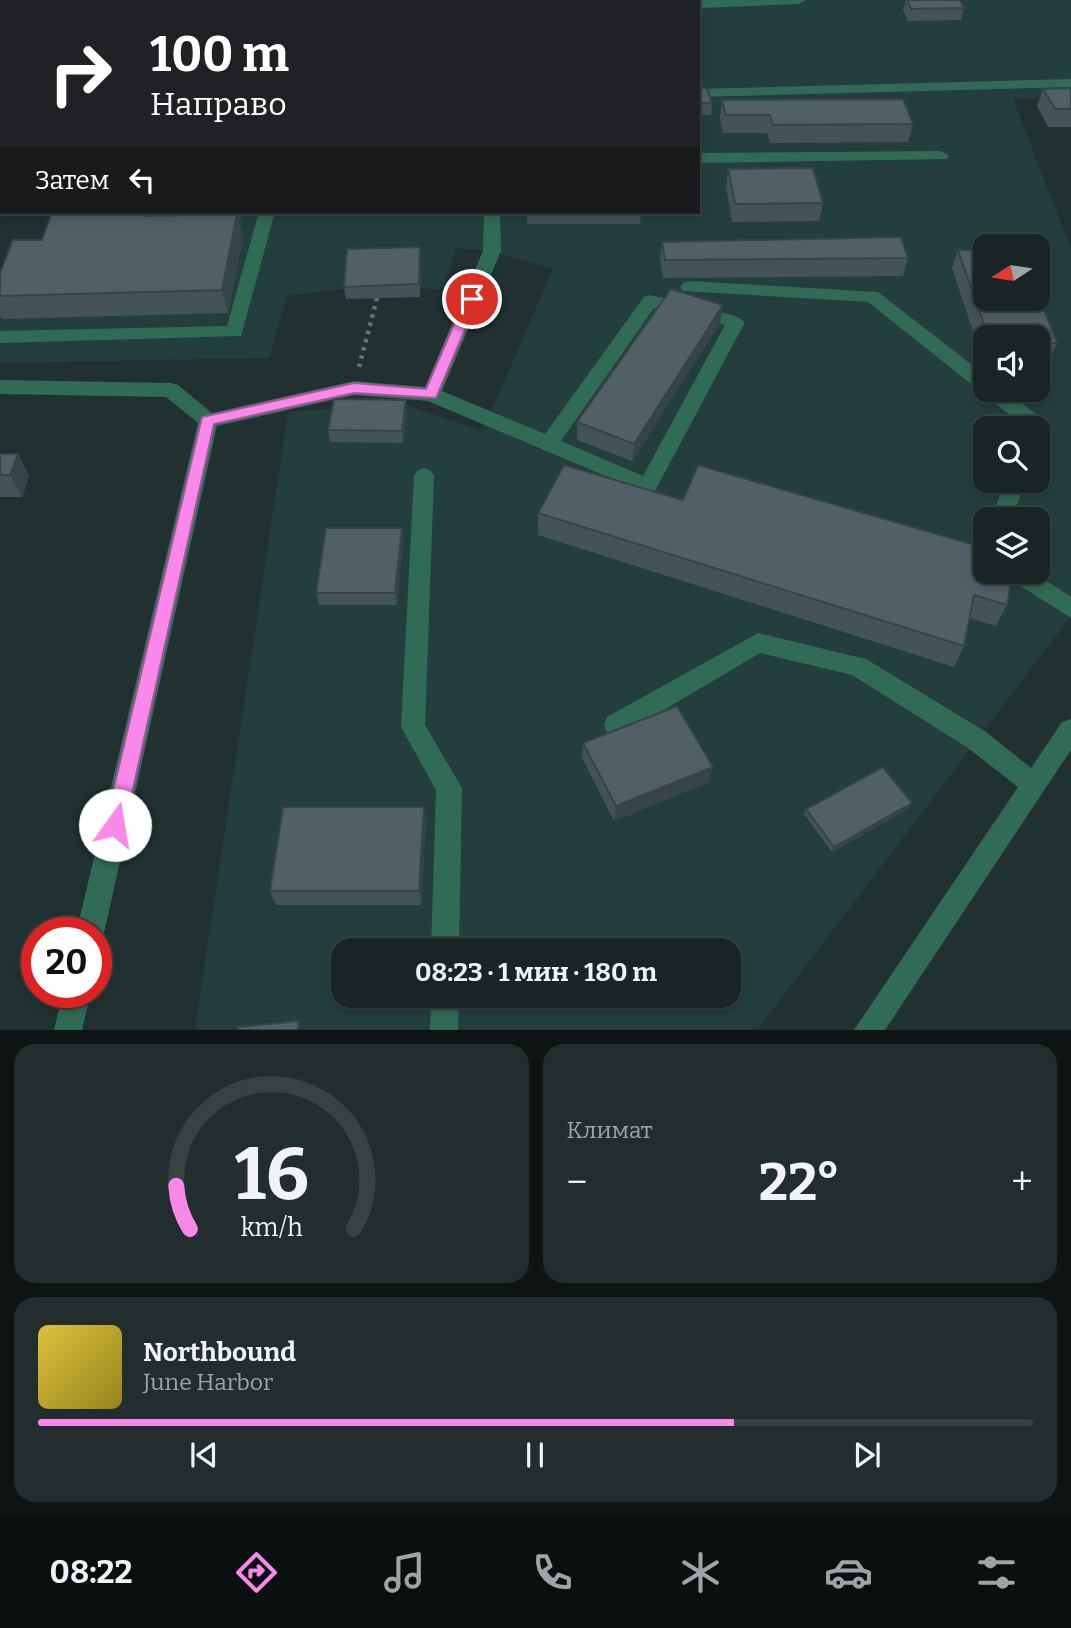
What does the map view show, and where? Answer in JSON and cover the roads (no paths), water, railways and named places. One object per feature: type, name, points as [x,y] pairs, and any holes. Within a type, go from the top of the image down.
[{"type":"lane","points":[[700,4],[799,0]]},
{"type":"lane","points":[[700,93],[1071,82]]},
{"type":"lane","points":[[700,158],[941,156]]},
{"type":"lane","points":[[0,337],[235,332],[266,214]]},
{"type":"lane","points":[[431,394],[492,251],[492,214]]},
{"type":"lane","points":[[689,287],[872,296],[973,376]]},
{"type":"lane","points":[[208,421],[354,388],[431,394],[548,444],[648,486],[736,322],[650,301],[548,444]]},
{"type":"lane","points":[[0,387],[171,390],[208,421]]},
{"type":"lane","points":[[1007,402],[1025,416]]},
{"type":"lane","points":[[94,917],[208,421]]},
{"type":"lane","points":[[424,476],[414,727],[449,788],[445,938]]},
{"type":"lane","points":[[1034,584],[1071,609]]},
{"type":"lane","points":[[616,725],[758,643],[858,666],[977,740],[1034,785]]},
{"type":"lane","points":[[869,1030],[1071,730]]},
{"type":"lane","points":[[68,1030],[73,1008]]},
{"type":"lane","points":[[444,1008],[444,1030]]}]
